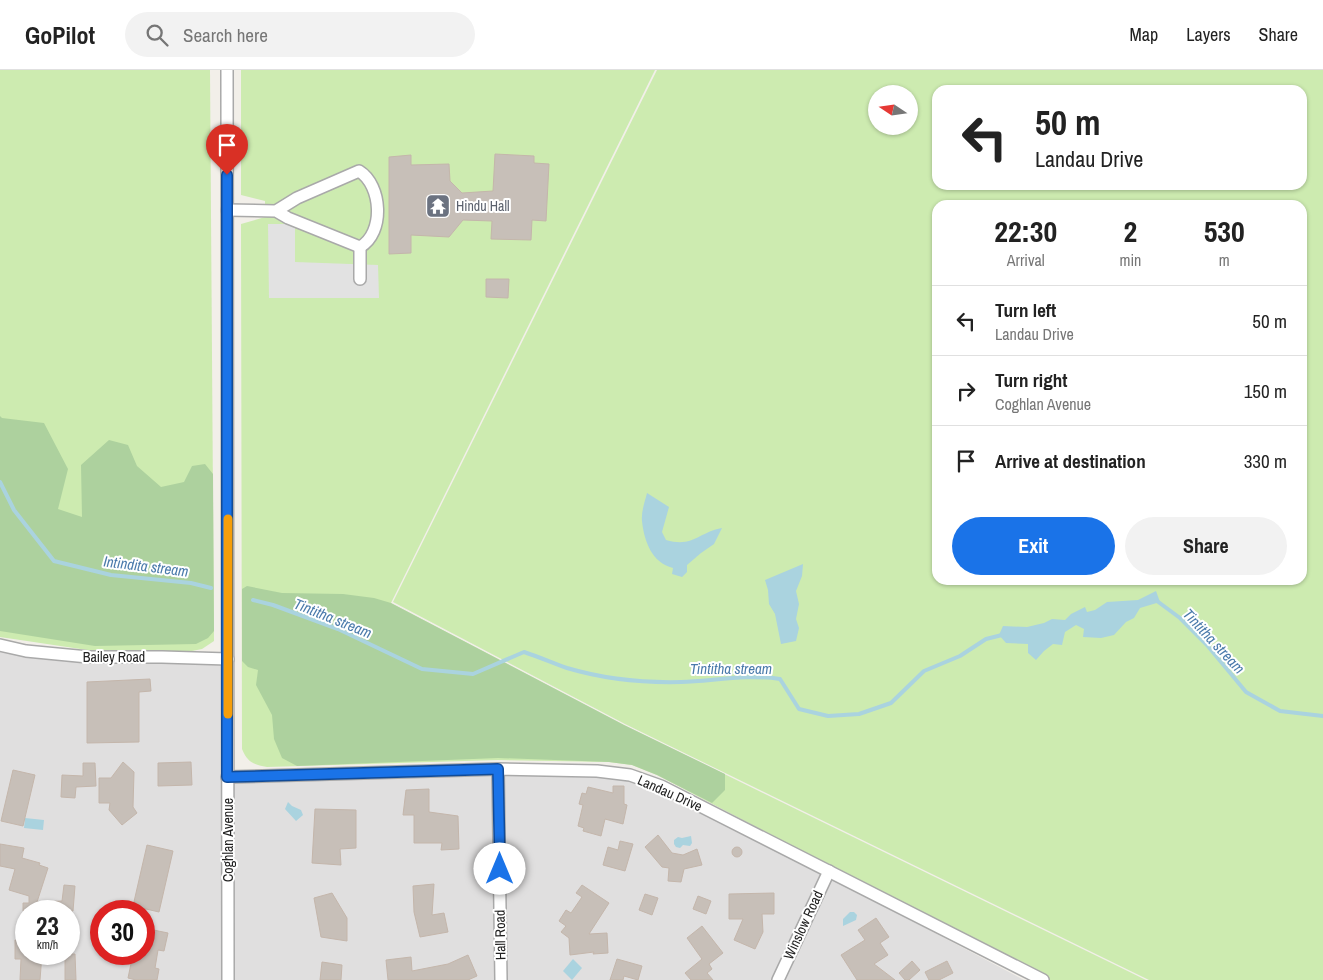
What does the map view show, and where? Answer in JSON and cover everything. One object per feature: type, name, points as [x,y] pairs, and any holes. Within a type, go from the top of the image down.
[{"type":"street","name":"Coghlan Avenue","points":[[227,70],[228,980]]},
{"type":"street","points":[[276,211],[297,198],[358,171],[367,176],[375,193],[377,212],[374,231],[367,243],[360,247]]},
{"type":"street","points":[[227,210],[276,211],[288,218],[360,247]]},
{"type":"street","points":[[360,247],[360,279]]},
{"type":"street","name":"Bailey Road","points":[[0,645],[26,651],[88,657],[228,659]]},
{"type":"street","name":"Landau Drive","points":[[227,777],[498,769],[597,771],[630,775],[661,786],[1043,980]]},
{"type":"street","name":"Hall Road","points":[[498,769],[501,980]]},
{"type":"street","name":"Winslow Road","points":[[778,980],[829,871]]},
{"type":"shaded area","points":[[268,224],[295,224],[295,262],[378,265],[379,298],[269,298]]},
{"type":"shaded area","points":[[0,648],[225,662],[225,779],[496,772],[613,774],[665,791],[1024,980],[0,980]]},
{"type":"green space","points":[[0,70],[210,70],[214,641],[202,649],[192,651],[94,651],[0,637]]},
{"type":"green space","points":[[241,70],[655,70],[391,603],[624,725],[1146,980],[1048,980],[657,775],[632,765],[609,762],[498,760],[267,767],[255,764],[246,757],[242,749],[241,224],[265,217],[265,201],[241,195]]},
{"type":"green space","points":[[657,70],[1323,70],[1323,980],[1149,980],[625,724],[393,602]]},
{"type":"green space","points":[[0,416],[2,418],[44,423],[68,469],[58,509],[82,517],[81,465],[109,440],[128,445],[137,466],[161,487],[184,482],[192,466],[205,464],[213,474],[214,631],[208,638],[196,644],[95,646],[0,631]]},
{"type":"green space","points":[[247,586],[282,593],[343,594],[374,598],[391,603],[624,725],[725,774],[725,790],[712,803],[657,775],[632,765],[609,762],[498,758],[297,766],[282,758],[274,739],[272,715],[256,685],[258,670],[248,667],[242,661],[242,589]]},
{"type":"water","points":[[647,493],[669,507],[662,532],[666,540],[675,542],[690,541],[722,528],[714,544],[687,565],[687,572],[682,577],[672,574],[673,568],[654,556],[647,543],[642,518]]},
{"type":"water","points":[[803,564],[802,576],[796,591],[799,604],[796,619],[799,628],[796,641],[781,644],[775,614],[769,604],[765,580]]},
{"type":"water","points":[[1156,591],[1160,602],[1140,608],[1134,618],[1126,622],[1114,635],[1101,638],[1083,637],[1084,629],[1076,625],[1065,632],[1062,645],[1053,644],[1036,660],[1028,653],[1028,644],[1006,643],[999,635],[1003,626],[1027,627],[1052,619],[1065,620],[1071,614],[1085,607],[1087,612],[1095,610],[1107,602],[1138,600]]},
{"type":"water","points":[[288,802],[301,810],[303,815],[296,821],[285,809]]},
{"type":"water","points":[[25,818],[44,820],[43,830],[24,828]]},
{"type":"water","points":[[691,836],[692,843],[690,846],[683,845],[680,848],[674,844],[674,840],[678,837]]},
{"type":"water","points":[[850,912],[854,912],[857,915],[856,920],[843,926],[843,919]]},
{"type":"water","points":[[573,959],[582,968],[572,980],[563,971]]},
{"type":"building","points":[[495,154],[534,156],[534,163],[549,164],[546,221],[532,220],[531,240],[491,239],[492,221],[463,220],[449,237],[411,235],[411,253],[389,254],[389,157],[411,155],[411,165],[449,164],[450,181],[462,193],[493,191]]},
{"type":"building","points":[[486,279],[509,279],[508,298],[486,297]]},
{"type":"building","points":[[150,679],[151,691],[139,692],[139,742],[87,743],[87,682]]},
{"type":"building","points":[[123,762],[134,772],[133,807],[137,813],[122,825],[109,810],[110,803],[99,803],[99,778],[111,778]]},
{"type":"building","points":[[191,762],[192,785],[158,786],[158,763]]},
{"type":"building","points":[[83,763],[95,763],[96,786],[76,787],[75,798],[61,797],[62,775],[83,776]]},
{"type":"building","points":[[13,770],[35,775],[23,826],[1,821]]},
{"type":"building","points":[[613,786],[624,786],[624,804],[627,805],[623,824],[605,819],[601,836],[583,831],[584,828],[578,826],[583,805],[579,804],[582,793],[586,794],[588,787],[613,793]]},
{"type":"building","points":[[429,789],[429,812],[458,816],[459,849],[441,850],[442,843],[414,843],[414,815],[403,815],[406,790]]},
{"type":"building","points":[[315,809],[356,810],[356,848],[340,849],[341,865],[312,863]]},
{"type":"building","points":[[658,835],[672,853],[683,855],[697,849],[702,865],[684,869],[681,882],[668,881],[669,868],[662,867],[645,847]]},
{"type":"building","points":[[620,841],[633,844],[625,871],[603,865],[608,847],[618,850]]},
{"type":"building","points":[[0,844],[24,848],[22,858],[40,863],[39,865],[48,868],[38,900],[29,900],[29,896],[9,890],[15,869],[0,866]]},
{"type":"building","points":[[147,845],[173,851],[159,912],[155,911],[155,900],[134,900]]},
{"type":"building","points":[[735,847],[739,847],[742,852],[741,856],[735,857],[732,854],[732,850]]},
{"type":"building","points":[[434,884],[432,915],[444,913],[448,932],[420,937],[414,912],[413,886]]},
{"type":"building","points":[[64,885],[75,886],[74,900],[62,900]]},
{"type":"building","points":[[582,885],[609,903],[589,934],[607,933],[608,953],[593,954],[594,952],[570,955],[569,938],[561,932],[566,926],[559,921],[566,910],[571,913],[582,897],[576,893]]},
{"type":"building","points":[[332,893],[347,918],[347,941],[321,937],[314,898]]},
{"type":"building","points":[[774,893],[774,914],[762,914],[763,932],[755,949],[734,940],[743,919],[729,919],[729,894]]},
{"type":"building","points":[[645,894],[658,898],[652,915],[639,910]]},
{"type":"building","points":[[698,896],[711,901],[706,914],[693,909]]},
{"type":"building","points":[[876,918],[889,937],[880,943],[888,955],[874,964],[895,980],[857,980],[841,955],[865,940],[858,930]]},
{"type":"building","points":[[702,926],[723,953],[709,964],[712,969],[707,973],[713,980],[691,980],[685,973],[702,959],[687,938]]},
{"type":"building","points":[[155,930],[168,933],[164,951],[158,950],[155,968],[159,969],[157,980],[128,978],[131,965],[155,965]]},
{"type":"building","points":[[468,955],[477,976],[468,980],[388,980],[386,960],[411,957],[412,971],[448,964]]},
{"type":"building","points":[[617,959],[642,966],[638,980],[624,976],[623,980],[610,980]]},
{"type":"building","points":[[912,961],[920,970],[909,980],[905,980],[899,973]]},
{"type":"building","points":[[947,961],[953,973],[939,980],[929,980],[925,972]]},
{"type":"building","points":[[322,962],[342,965],[341,980],[320,980]]},
{"type":"building","points":[[21,965],[41,965],[40,980],[20,980]]},
{"type":"building","points":[[65,965],[75,965],[76,980],[65,980]]},
{"type":"waterway","name":"Intindita stream","points":[[0,482],[14,510],[54,561],[111,575],[191,583],[211,588]]},
{"type":"waterway","name":"Tintitha stream","points":[[253,600],[273,605],[338,629],[422,669],[473,674],[524,652],[567,668],[623,680],[666,682],[743,677],[780,679],[799,709],[828,716],[859,714],[891,703],[924,671],[960,656],[986,639],[1002,635]]},
{"type":"waterway","name":"Tintitha stream","points":[[1157,601],[1180,618],[1207,645],[1246,692],[1280,711],[1323,716]]},
{"type":"slow traffic","points":[[228,519],[228,714]]},
{"type":"place","name":"Hindu Hall","points":[[438,206]]},
{"type":"route","points":[[227,175],[227,777],[498,769],[500,869]]}]
